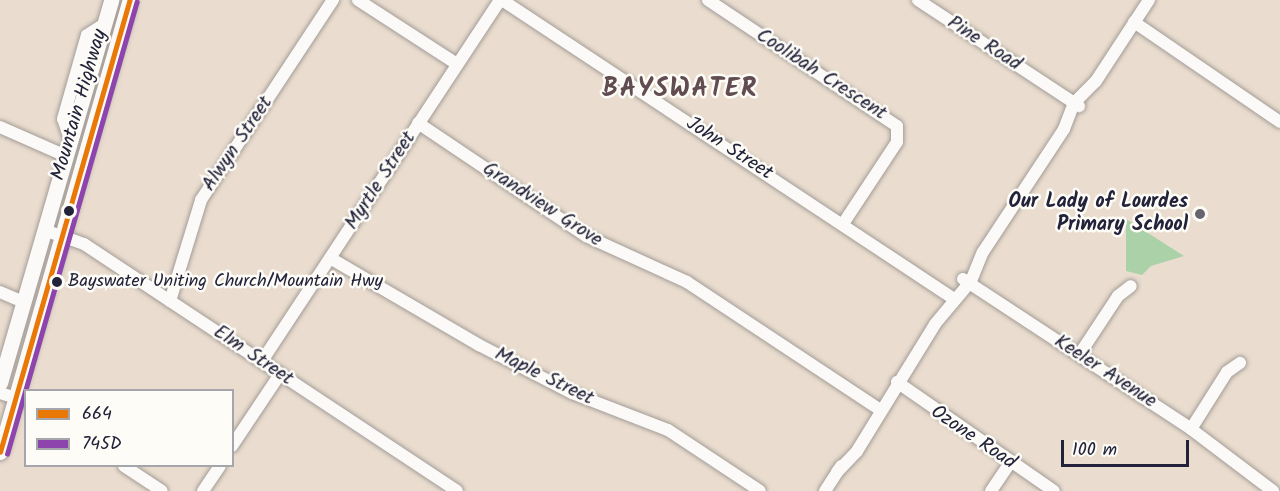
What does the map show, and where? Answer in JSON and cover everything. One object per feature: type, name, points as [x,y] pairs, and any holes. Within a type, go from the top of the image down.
[{"type":"main road","name":"Mountain Highway","points":[[0,452],[21,399],[63,236],[129,0]]},
{"type":"main road","name":"Mountain Highway","points":[[0,384],[103,25],[106,2]]},
{"type":"street","name":"Alwyn Street","points":[[170,301],[201,200],[333,0]]},
{"type":"street","points":[[358,0],[457,64]]},
{"type":"street","name":"Myrtle Street","points":[[262,361],[501,0]]},
{"type":"street","name":"John Street","points":[[501,0],[950,296]]},
{"type":"street","name":"Coolibah Crescent","points":[[708,0],[897,126],[897,142],[843,225]]},
{"type":"street","name":"Pine Road","points":[[918,0],[1076,104]]},
{"type":"street","points":[[825,491],[935,324],[950,296],[967,281],[983,252],[1064,129],[1076,104],[1095,81],[1146,1]]},
{"type":"street","points":[[1132,25],[1280,122]]},
{"type":"street","name":"Grandview Grove","points":[[418,123],[586,236],[687,282],[854,389],[878,409]]},
{"type":"street","points":[[0,127],[66,156]]},
{"type":"street","name":"Elm Street","points":[[44,230],[63,236],[170,301],[457,491]]},
{"type":"street","name":"Maple Street","points":[[330,258],[479,345],[572,393],[668,430],[760,491]]},
{"type":"street","name":"Keeler Avenue","points":[[967,281],[1191,429],[1273,491]]},
{"type":"street","points":[[1079,355],[1118,296],[1131,286]]},
{"type":"street","points":[[0,292],[24,302]]},
{"type":"street","points":[[1191,429],[1227,372],[1240,363]]},
{"type":"street","points":[[234,443],[280,374]]},
{"type":"street","name":"Ozone Road","points":[[895,385],[1054,491]]},
{"type":"street","points":[[0,393],[21,399]]},
{"type":"street","points":[[991,491],[1010,462]]},
{"type":"street","points":[[127,467],[162,491]]},
{"type":"street","points":[[203,491],[219,467]]},
{"type":"green space","points":[[1126,219],[1184,256],[1151,266],[1142,275],[1126,271]]},
{"type":"transit line","name":"664","points":[[0,452],[130,0]]},
{"type":"transit line","name":"745D","points":[[26,389],[137,2]]},
{"type":"transit line","name":"745D","points":[[7,454],[24,395]]},
{"type":"place","name":"Our Lady of Lourdes Primary School","points":[[1200,214]]},
{"type":"place","name":"Bayswater Uniting Church/Mountain Hwy","points":[[57,282]]},
{"type":"district","name":"BAYSWATER","points":[[680,90]]}]
